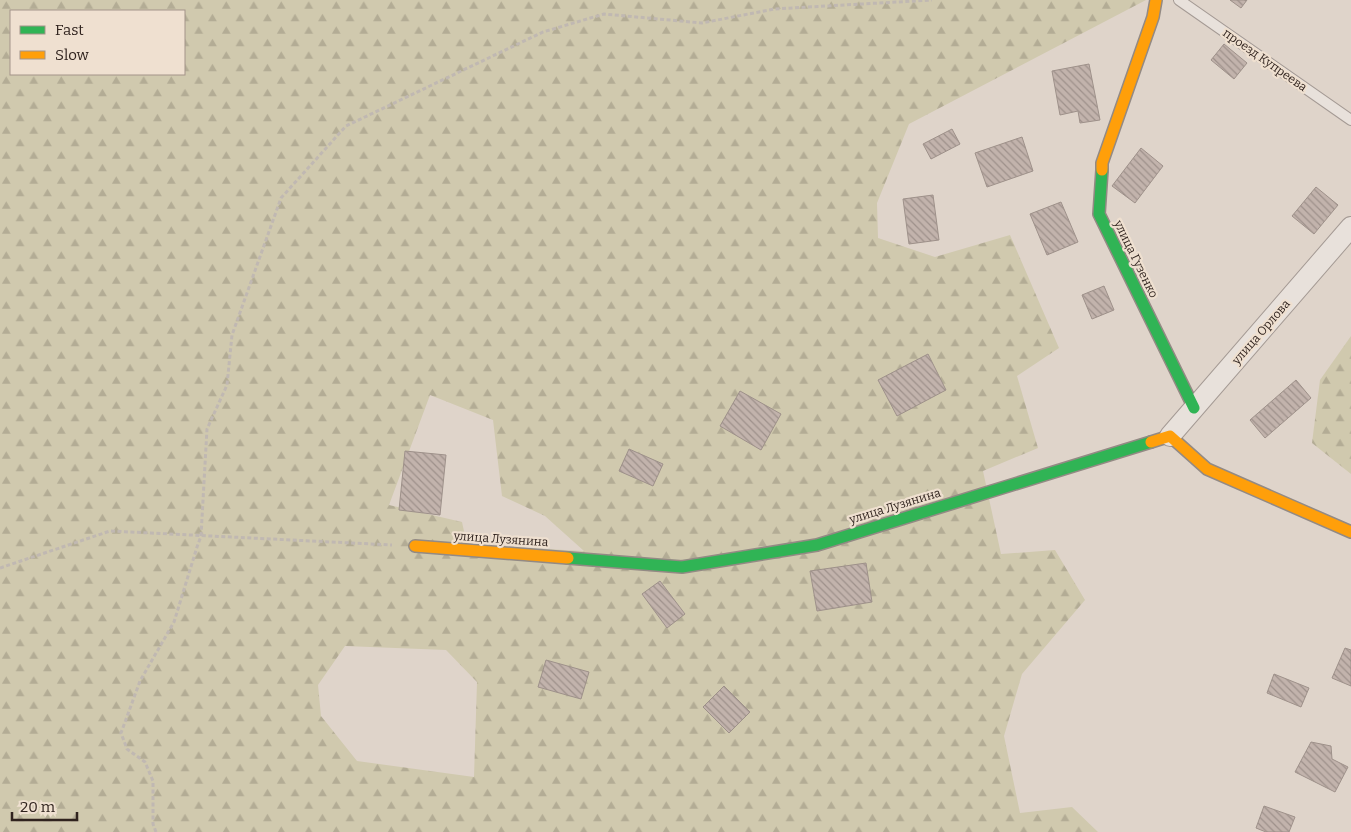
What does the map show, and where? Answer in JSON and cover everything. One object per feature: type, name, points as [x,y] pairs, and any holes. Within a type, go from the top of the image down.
[{"type":"street","name":"улица Гузенко","points":[[1156,0],[1153,17],[1102,162],[1099,214],[1194,408]]},
{"type":"street","name":"улица Орлова","points":[[1170,436],[1351,227]]},
{"type":"street","points":[[1170,436],[1207,469],[1351,532]]},
{"type":"street","name":"улица Лузянина","points":[[415,546],[682,567],[817,545],[1170,436]]},
{"type":"lane","name":"проезд Купреева","points":[[1179,0],[1351,120]]},
{"type":"path","points":[[156,832],[153,824],[153,781],[145,762],[127,749],[121,733],[140,681],[174,622],[200,536],[208,429],[227,385],[232,335],[281,198],[346,126],[542,32],[604,14],[702,23],[774,9],[932,0]]},
{"type":"path","points":[[0,568],[110,531],[415,546]]},
{"type":"green space","points":[[0,0],[1146,0],[909,124],[877,203],[878,238],[935,257],[1010,235],[1059,348],[1017,376],[1038,448],[983,471],[1001,554],[1055,550],[1085,600],[1022,674],[1004,736],[1020,813],[1072,807],[1098,832],[0,832]],"holes":[[[430,395],[493,420],[502,496],[545,516],[584,551],[467,545],[462,522],[389,505]],[[345,646],[446,650],[477,682],[474,777],[357,761],[321,716],[318,685]]]},
{"type":"green space","points":[[1351,336],[1351,474],[1312,443],[1320,380]]},
{"type":"building","points":[[1230,0],[1247,0],[1241,8]]},
{"type":"building","points":[[1224,44],[1247,63],[1234,79],[1211,60]]},
{"type":"building","points":[[1089,64],[1100,120],[1080,123],[1078,111],[1060,115],[1052,71]]},
{"type":"building","points":[[952,129],[960,144],[931,159],[923,144]]},
{"type":"building","points":[[1022,137],[1033,171],[987,187],[975,153]]},
{"type":"building","points":[[1141,148],[1163,166],[1135,203],[1112,186]]},
{"type":"building","points":[[1316,187],[1338,205],[1314,234],[1292,216]]},
{"type":"building","points":[[933,195],[939,240],[909,244],[903,199]]},
{"type":"building","points":[[1061,202],[1078,242],[1047,255],[1030,214]]},
{"type":"building","points":[[1104,286],[1114,310],[1092,319],[1082,295]]},
{"type":"building","points":[[928,354],[946,390],[897,416],[878,380]]},
{"type":"building","points":[[1296,380],[1311,398],[1265,438],[1250,420]]},
{"type":"building","points":[[740,391],[781,414],[761,450],[720,426]]},
{"type":"building","points":[[629,449],[663,464],[653,486],[619,471]]},
{"type":"building","points":[[405,451],[446,455],[440,515],[399,510]]},
{"type":"building","points":[[866,563],[872,602],[817,611],[810,571]]},
{"type":"building","points":[[660,581],[685,614],[667,628],[642,594]]},
{"type":"building","points":[[1345,648],[1351,650],[1351,686],[1332,678]]},
{"type":"building","points":[[546,660],[589,672],[581,699],[538,687]]},
{"type":"building","points":[[1274,674],[1309,688],[1301,707],[1267,693]]},
{"type":"building","points":[[724,686],[750,712],[729,733],[703,707]]},
{"type":"building","points":[[1311,742],[1331,746],[1332,759],[1348,767],[1335,792],[1295,772]]},
{"type":"building","points":[[1264,806],[1295,817],[1289,832],[1266,832],[1256,828]]},
{"type":"traffic: fast","points":[[1102,170],[1099,214],[1194,408]]},
{"type":"traffic: fast","points":[[568,558],[682,567],[817,545],[1151,442]]},
{"type":"traffic: slow","points":[[1102,170],[1102,163],[1153,17],[1156,0]]},
{"type":"traffic: slow","points":[[1151,442],[1170,436],[1207,469],[1351,532]]},
{"type":"traffic: slow","points":[[415,546],[568,558]]}]
